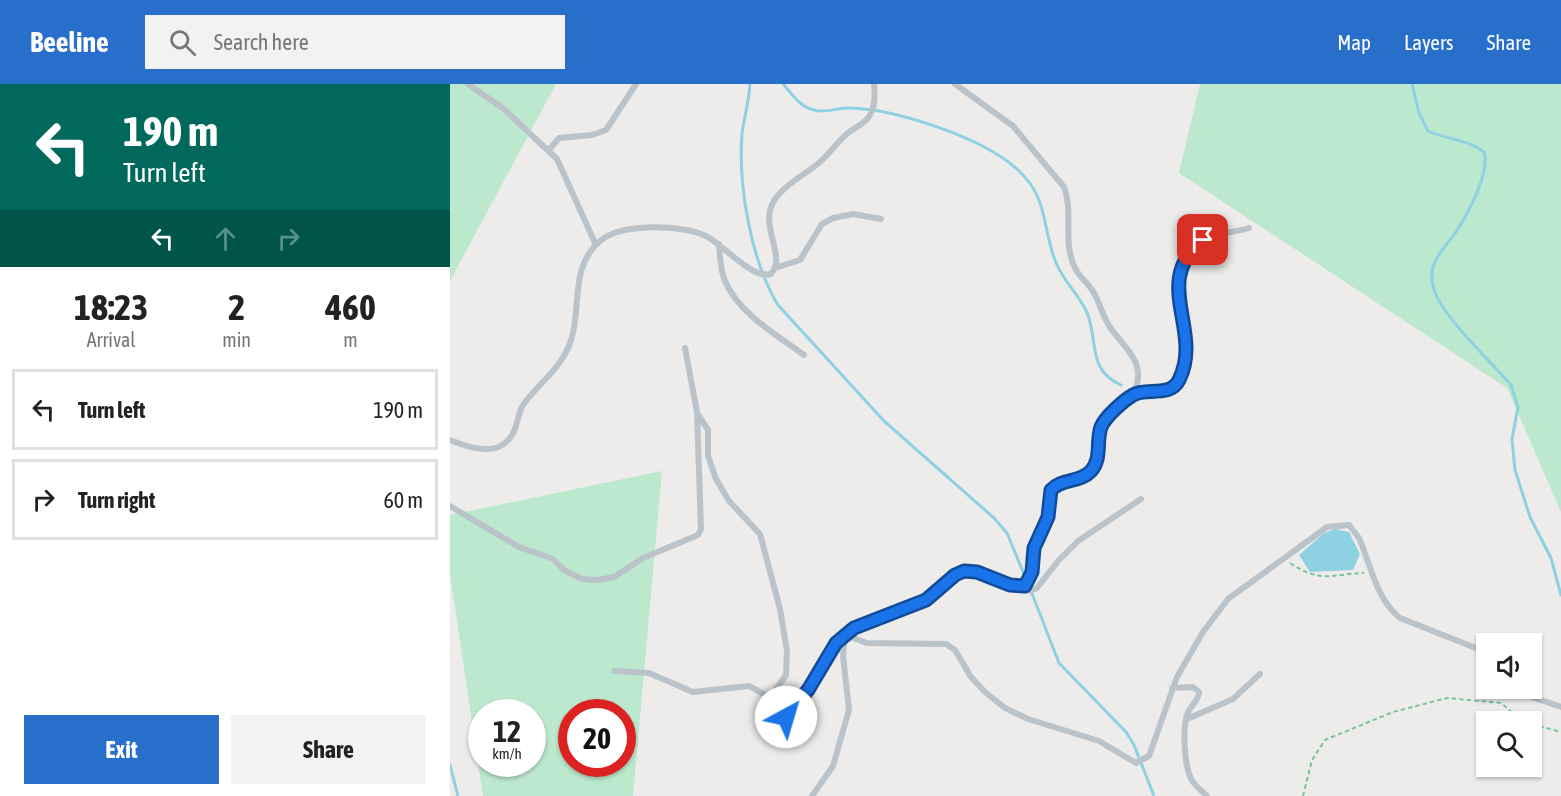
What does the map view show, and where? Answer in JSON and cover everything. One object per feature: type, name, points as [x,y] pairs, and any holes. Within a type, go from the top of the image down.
[{"type":"lane","points":[[468,84],[504,109],[549,150],[562,169],[596,245]]},
{"type":"lane","points":[[549,150],[559,138],[592,135],[606,130],[636,84]]},
{"type":"lane","points":[[775,268],[776,259],[768,226],[768,216],[773,200],[786,187],[821,161],[845,135],[869,118],[874,100],[874,84]]},
{"type":"lane","points":[[956,84],[1013,126],[1064,187],[1067,195],[1066,230],[1075,267],[1092,290],[1109,325],[1132,353],[1138,376],[1134,394]]},
{"type":"lane","points":[[450,440],[468,448],[489,449],[506,442],[513,434],[522,407],[551,375],[568,348],[574,332],[580,271],[596,245],[612,234],[645,228],[691,231],[719,244],[757,274],[766,275],[775,268],[800,260],[822,224],[833,218],[853,214],[881,219]]},
{"type":"lane","points":[[1025,586],[1032,572],[1034,548],[1048,517],[1051,490],[1061,483],[1090,473],[1095,465],[1102,427],[1107,417],[1134,394],[1168,389],[1178,382],[1186,346],[1178,299],[1183,260],[1203,240],[1249,228]]},
{"type":"lane","points":[[719,244],[724,280],[732,294],[749,313],[804,355]]},
{"type":"lane","points":[[450,506],[519,547],[553,559],[574,576],[598,580],[614,577],[643,558],[698,535],[701,529],[697,412],[686,348]]},
{"type":"lane","points":[[697,412],[708,430],[708,456],[716,479],[729,501],[760,534],[780,609],[787,651],[786,675],[763,711],[769,723],[776,723],[786,717],[808,690],[836,643],[845,635],[867,623],[926,600],[955,575],[964,571],[977,572],[1010,585],[1025,586],[1030,591],[1037,588],[1067,551],[1141,499]]},
{"type":"lane","points":[[845,635],[867,643],[946,644],[955,650],[971,677],[1005,708],[1028,719],[1099,741],[1131,762],[1144,761],[1149,756],[1172,688],[1219,608],[1327,527],[1341,524],[1354,529],[1381,596],[1389,609],[1400,618],[1476,648]]},
{"type":"lane","points":[[812,796],[830,773],[849,710],[843,656],[845,635]]},
{"type":"lane","points":[[615,671],[649,673],[693,692],[749,686],[764,694],[768,701]]},
{"type":"lane","points":[[1187,718],[1233,699],[1260,674]]},
{"type":"lane","points":[[1172,688],[1193,687],[1199,692],[1199,698],[1189,710],[1187,718],[1190,778],[1207,796]]},
{"type":"lane","points":[[1538,699],[1561,707]]},
{"type":"path","points":[[1283,558],[1310,576],[1373,573]]},
{"type":"path","points":[[1303,796],[1312,760],[1325,740],[1393,712],[1447,698],[1501,704],[1510,711]]},
{"type":"path","points":[[1542,727],[1561,732]]},
{"type":"green space","points":[[450,84],[556,84],[450,281]]},
{"type":"green space","points":[[1200,84],[1561,84],[1561,512],[1507,388],[1179,173]]},
{"type":"green space","points":[[662,471],[636,762],[636,699],[558,699],[558,777],[635,777],[633,796],[483,796],[480,777],[546,777],[546,699],[469,699],[450,574],[450,515]]},
{"type":"water","points":[[1335,529],[1349,532],[1360,554],[1353,570],[1310,572],[1299,555],[1324,533]]},
{"type":"waterway","points":[[750,84],[742,134],[742,176],[748,222],[760,267],[778,305],[884,421],[994,518],[1007,533],[1026,579]]},
{"type":"waterway","points":[[783,84],[797,100],[809,108],[819,111],[844,108],[868,110],[938,127],[984,147],[1018,170],[1028,181],[1040,203],[1057,265],[1088,315],[1099,364],[1103,372],[1121,385]]},
{"type":"waterway","points":[[1412,84],[1419,113],[1428,131],[1471,144],[1484,152],[1484,171],[1477,193],[1461,224],[1435,261],[1433,286],[1437,297],[1451,318],[1511,385],[1518,407],[1512,439],[1515,470],[1530,517],[1551,558],[1561,595]]},
{"type":"waterway","points":[[1031,591],[1059,663],[1126,732],[1134,745],[1154,796]]},
{"type":"waterway","points":[[450,765],[458,796]]},
{"type":"route","points":[[786,717],[808,690],[836,643],[854,628],[926,600],[944,583],[964,571],[977,572],[1010,585],[1025,586],[1032,572],[1034,548],[1046,525],[1051,490],[1055,485],[1081,478],[1090,473],[1095,465],[1102,427],[1107,417],[1134,394],[1168,389],[1174,387],[1178,382],[1186,353],[1184,322],[1178,299],[1181,266],[1193,248],[1203,240]]}]
